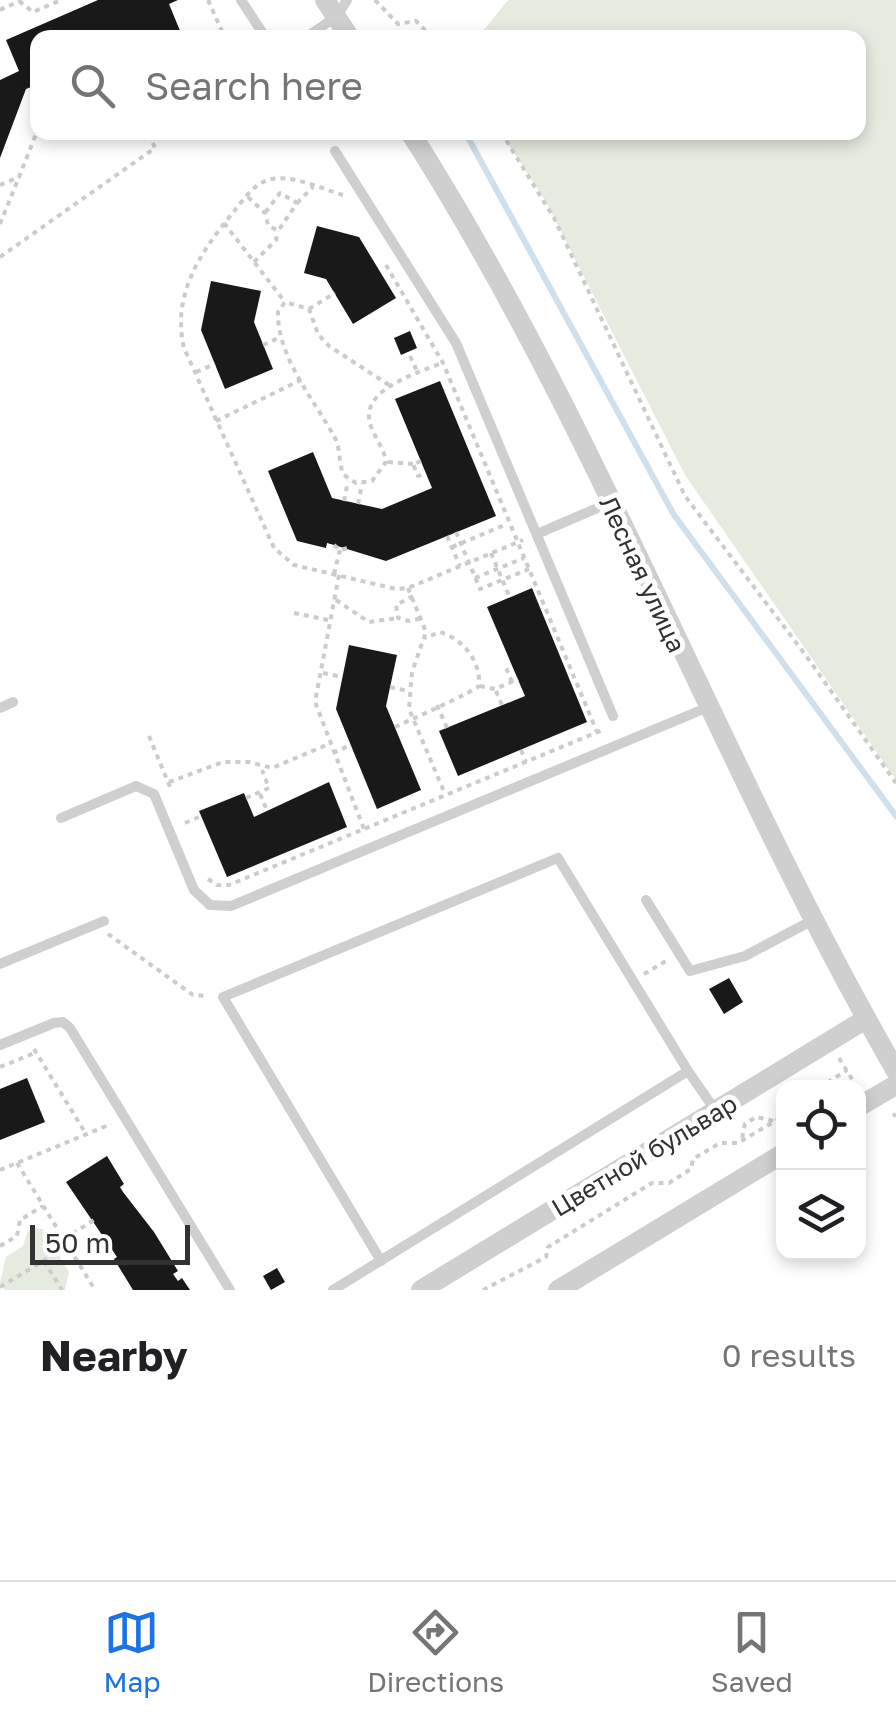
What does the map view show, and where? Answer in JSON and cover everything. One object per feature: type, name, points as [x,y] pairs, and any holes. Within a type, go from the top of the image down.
[{"type":"street","points":[[336,5],[347,30]]},
{"type":"street","name":"Лесная улица","points":[[415,140],[464,216],[531,340],[706,708],[813,920],[896,1071]]},
{"type":"street","name":"Цветной бульвар","points":[[421,1290],[866,1020]]},
{"type":"street","points":[[866,1102],[896,1085]]},
{"type":"street","points":[[558,1290],[776,1157]]},
{"type":"lane","points":[[240,0],[261,30]]},
{"type":"lane","points":[[313,30],[336,5]]},
{"type":"lane","points":[[335,151],[456,343],[613,716]]},
{"type":"lane","points":[[536,534],[610,503]]},
{"type":"lane","points":[[0,708],[13,702]]},
{"type":"lane","points":[[61,818],[136,786],[146,787],[154,794],[194,890],[210,905],[231,906],[706,708]]},
{"type":"lane","points":[[380,1260],[223,997],[558,858],[688,1071],[716,1110]]},
{"type":"lane","points":[[646,900],[690,971],[745,956],[813,920]]},
{"type":"lane","points":[[0,964],[101,922]]},
{"type":"lane","points":[[0,1045],[64,1022],[230,1290]]},
{"type":"lane","points":[[333,1290],[688,1071]]},
{"type":"path","points":[[0,10],[20,1],[33,12],[61,0]]},
{"type":"path","points":[[208,0],[221,30]]},
{"type":"path","points":[[375,0],[398,24],[416,21],[425,30]]},
{"type":"path","points":[[0,224],[34,140]]},
{"type":"path","points":[[0,257],[154,148],[151,140]]},
{"type":"path","points":[[506,140],[554,218],[685,496],[808,656],[896,783]]},
{"type":"path","points":[[0,185],[19,177]]},
{"type":"path","points":[[368,202],[270,179],[246,196],[200,252],[187,292],[180,328],[195,373],[282,559],[337,575],[408,588],[536,534]]},
{"type":"path","points":[[254,262],[276,240],[297,203],[312,187]]},
{"type":"path","points":[[265,213],[280,193],[297,203]]},
{"type":"path","points":[[246,196],[265,213],[268,225],[278,231]]},
{"type":"path","points":[[224,223],[285,302],[301,303],[309,309],[318,334],[329,346],[389,384]]},
{"type":"path","points":[[385,263],[442,362],[597,732]]},
{"type":"path","points":[[309,309],[334,294]]},
{"type":"path","points":[[285,302],[278,312],[281,337],[334,436],[339,466],[348,480],[362,484],[372,481],[386,462]]},
{"type":"path","points":[[264,344],[281,337]]},
{"type":"path","points":[[410,356],[418,373]]},
{"type":"path","points":[[386,462],[368,412],[389,384],[442,362]]},
{"type":"path","points":[[195,373],[215,364]]},
{"type":"path","points":[[216,421],[302,380]]},
{"type":"path","points":[[465,442],[474,438]]},
{"type":"path","points":[[470,454],[479,451]]},
{"type":"path","points":[[386,462],[413,464],[420,460]]},
{"type":"path","points":[[413,464],[418,476],[426,473]]},
{"type":"path","points":[[344,500],[348,480]]},
{"type":"path","points":[[358,504],[362,484]]},
{"type":"path","points":[[452,547],[509,523]]},
{"type":"path","points":[[456,532],[480,589],[529,569]]},
{"type":"path","points":[[448,536],[460,566]]},
{"type":"path","points":[[334,545],[340,550]]},
{"type":"path","points":[[340,550],[348,548]]},
{"type":"path","points":[[340,550],[316,714],[364,829]]},
{"type":"path","points":[[491,553],[510,598]]},
{"type":"path","points":[[475,578],[524,558]]},
{"type":"path","points":[[408,588],[423,618],[425,638],[408,692],[414,719],[445,796]]},
{"type":"path","points":[[398,618],[396,604],[414,596]]},
{"type":"path","points":[[334,600],[378,624],[398,618],[423,618]]},
{"type":"path","points":[[294,613],[330,620]]},
{"type":"path","points":[[425,638],[440,632],[456,639],[476,665],[478,686]]},
{"type":"path","points":[[478,686],[495,689],[515,681],[507,670],[513,668]]},
{"type":"path","points":[[321,672],[342,677]]},
{"type":"path","points":[[394,727],[436,704],[467,696],[478,686]]},
{"type":"path","points":[[390,688],[408,692]]},
{"type":"path","points":[[495,689],[502,705]]},
{"type":"path","points":[[436,704],[447,728]]},
{"type":"path","points":[[208,878],[217,886],[230,885],[616,724],[613,716]]},
{"type":"path","points":[[149,736],[174,796]]},
{"type":"path","points":[[168,782],[223,762],[250,762],[272,768],[329,744]]},
{"type":"path","points":[[333,753],[351,745]]},
{"type":"path","points":[[521,750],[526,762]]},
{"type":"path","points":[[246,798],[270,788],[261,768]]},
{"type":"path","points":[[259,792],[266,808]]},
{"type":"path","points":[[179,810],[185,823],[202,816]]},
{"type":"path","points":[[285,852],[288,861]]},
{"type":"path","points":[[101,922],[192,996],[223,997]]},
{"type":"path","points":[[633,980],[679,953]]},
{"type":"path","points":[[26,1034],[86,1134]]},
{"type":"path","points":[[834,1050],[853,1080]]},
{"type":"path","points":[[0,1067],[36,1052]]},
{"type":"path","points":[[831,1080],[847,1070]]},
{"type":"path","points":[[741,1141],[745,1124],[756,1117],[774,1122]]},
{"type":"path","points":[[0,1170],[125,1118]]},
{"type":"path","points":[[483,1290],[528,1262],[546,1257],[548,1247],[652,1183],[669,1183],[691,1170],[693,1159],[720,1143],[741,1141],[776,1119]]},
{"type":"path","points":[[17,1163],[94,1288],[86,1290]]},
{"type":"path","points":[[0,1246],[16,1236],[20,1220],[43,1206]]},
{"type":"path","points":[[64,1239],[94,1220]]},
{"type":"path","points":[[0,1289],[68,1246]]},
{"type":"path","points":[[44,1261],[62,1290]]},
{"type":"shaded area","points":[[508,0],[896,0],[896,780],[685,475],[545,200],[506,140],[866,140],[866,30],[484,30]]},
{"type":"shaded area","points":[[43,1229],[69,1272],[65,1290],[5,1290],[0,1283],[6,1257],[23,1246],[27,1233]]},
{"type":"building","points":[[98,0],[178,0],[169,4],[180,30],[30,30],[30,87],[26,89],[0,158],[0,80],[19,71],[6,40]]},
{"type":"building","points":[[317,226],[359,237],[396,298],[353,324],[326,279],[304,273]]},
{"type":"building","points":[[211,281],[261,291],[254,322],[273,369],[225,389],[201,330]]},
{"type":"building","points":[[410,331],[417,348],[401,355],[394,338]]},
{"type":"building","points":[[440,381],[496,516],[386,561],[327,543],[326,548],[297,541],[268,471],[313,452],[332,498],[382,509],[432,488],[395,399]]},
{"type":"building","points":[[532,588],[587,722],[458,776],[439,731],[525,696],[487,607]]},
{"type":"building","points":[[349,645],[397,655],[386,706],[421,790],[377,809],[336,709]]},
{"type":"building","points":[[329,782],[347,827],[227,877],[199,811],[244,793],[254,817]]},
{"type":"building","points":[[729,978],[743,1002],[724,1014],[709,989]]},
{"type":"building","points":[[27,1078],[45,1122],[0,1140],[0,1089]]},
{"type":"building","points":[[107,1156],[124,1184],[120,1187],[123,1192],[178,1271],[173,1274],[178,1281],[182,1278],[190,1290],[133,1290],[114,1259],[117,1257],[66,1182]]},
{"type":"building","points":[[277,1268],[285,1282],[271,1290],[263,1276]]},
{"type":"waterway","points":[[469,140],[674,515],[896,816]]}]
